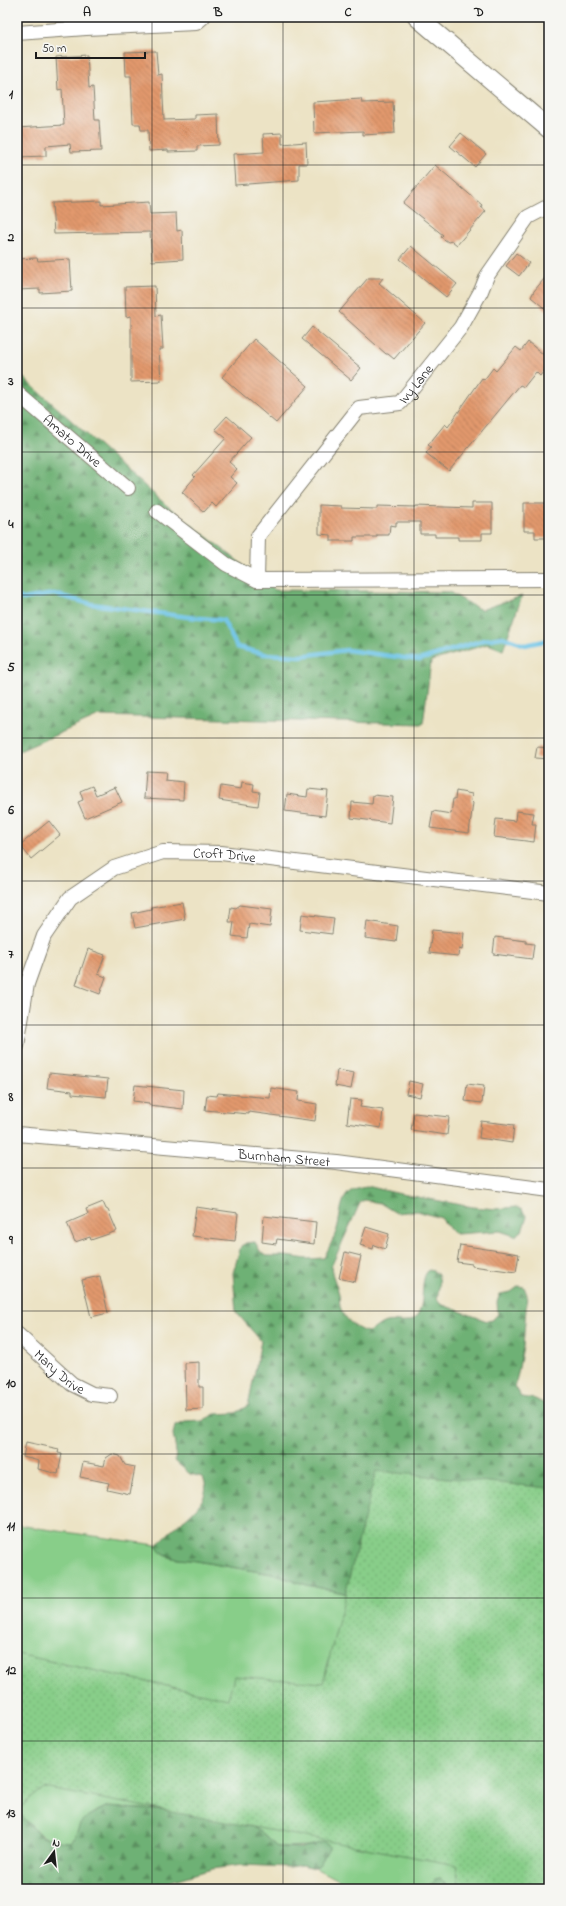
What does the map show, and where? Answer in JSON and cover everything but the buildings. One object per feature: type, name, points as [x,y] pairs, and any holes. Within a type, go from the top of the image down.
[{"type":"main road","points":[[417,17],[549,129]]},
{"type":"street","points":[[17,33],[196,23],[203,17]]},
{"type":"street","name":"Ivy Lane","points":[[257,580],[258,536],[359,408],[400,402],[461,327],[482,291],[487,276],[528,217],[549,206]]},
{"type":"street","name":"Amato Drive","points":[[17,393],[128,488]]},
{"type":"street","points":[[156,511],[226,564],[257,580],[549,579]]},
{"type":"street","name":"Croft Drive","points":[[17,1046],[27,984],[44,936],[70,898],[114,868],[163,852],[221,852],[549,892]]},
{"type":"street","name":"Burnham Street","points":[[17,1134],[336,1162],[549,1190]]},
{"type":"street","name":"Mary Drive","points":[[17,1334],[72,1384],[92,1394],[110,1396]]},
{"type":"green space","points":[[17,372],[166,505],[275,590],[449,592],[481,610],[522,596],[503,650],[488,644],[431,661],[423,724],[99,716],[17,752]]},
{"type":"green space","points":[[367,1186],[396,1193],[473,1207],[496,1209],[516,1207],[522,1210],[527,1217],[522,1231],[515,1236],[500,1231],[456,1234],[452,1232],[441,1218],[417,1211],[396,1213],[380,1203],[364,1200],[360,1203],[331,1267],[339,1294],[340,1307],[342,1311],[354,1326],[367,1332],[386,1322],[408,1322],[416,1317],[420,1310],[424,1280],[429,1270],[434,1271],[439,1277],[437,1298],[440,1304],[487,1321],[492,1320],[498,1314],[497,1302],[500,1294],[511,1292],[519,1286],[524,1287],[527,1295],[523,1347],[515,1388],[521,1397],[535,1399],[549,1406],[549,1637],[307,1585],[272,1574],[176,1559],[166,1556],[156,1545],[197,1507],[205,1493],[203,1477],[190,1474],[175,1461],[176,1451],[173,1434],[175,1426],[185,1422],[202,1421],[215,1414],[236,1413],[248,1406],[261,1341],[236,1312],[233,1273],[241,1246],[246,1243],[255,1242],[261,1253],[267,1256],[286,1256],[307,1259],[324,1258],[336,1233],[341,1207],[346,1195],[358,1188]]},
{"type":"green space","points":[[376,1471],[549,1488],[549,1889],[460,1889],[456,1865],[44,1788],[17,1810],[17,1654],[228,1699],[234,1676],[323,1683]]},
{"type":"green space","points":[[17,1525],[156,1545],[166,1556],[272,1574],[307,1585],[408,1607],[549,1889],[449,1889],[446,1883],[440,1879],[420,1889],[355,1889],[315,1868],[320,1864],[309,1846],[278,1847],[261,1832],[188,1812],[106,1807],[93,1813],[80,1824],[77,1834],[70,1842],[52,1840],[39,1834],[17,1811]]},
{"type":"green space","points":[[106,1807],[188,1812],[251,1826],[261,1832],[278,1847],[301,1848],[324,1842],[329,1846],[329,1849],[320,1864],[315,1868],[302,1865],[289,1867],[242,1865],[212,1869],[171,1881],[157,1889],[17,1889],[17,1811],[42,1837],[71,1842],[74,1839],[80,1824],[88,1816]]},
{"type":"green space","points":[[440,1879],[446,1883],[449,1889],[431,1889],[431,1884],[435,1880]]},
{"type":"waterway","points":[[17,596],[23,599],[54,594],[91,604],[188,617],[223,620],[237,647],[264,654],[300,656],[347,650],[419,660],[484,640],[503,637],[525,645],[549,640]]}]
